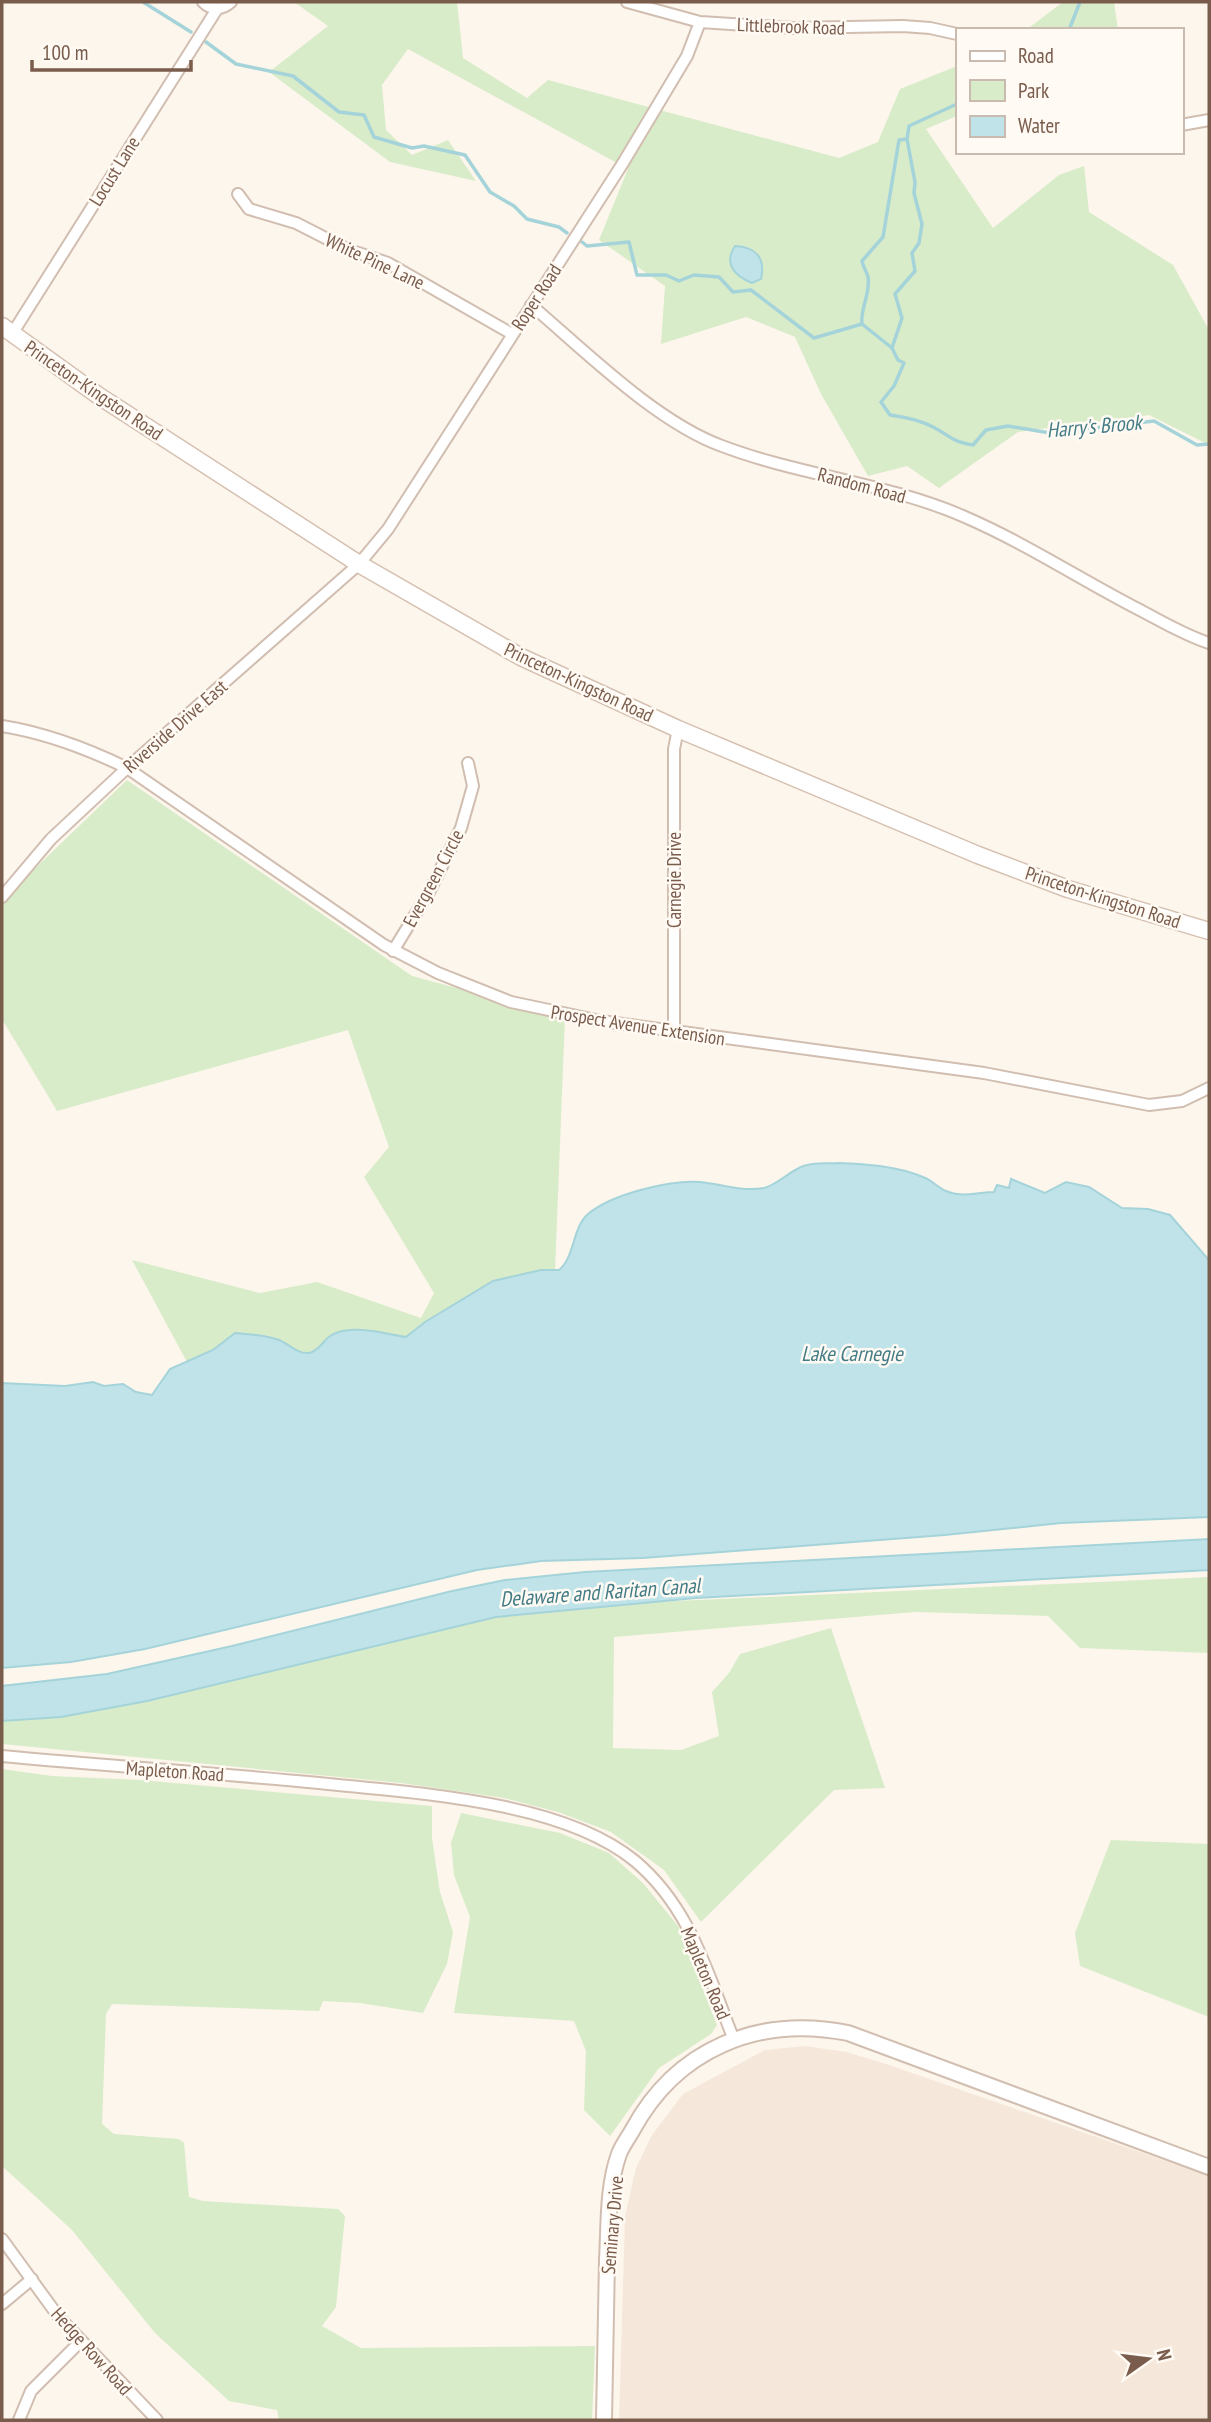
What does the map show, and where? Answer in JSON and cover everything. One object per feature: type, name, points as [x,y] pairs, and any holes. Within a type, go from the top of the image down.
[{"type":"main road","name":"Princeton-Kingston Road","points":[[7,330],[100,397],[359,564],[521,657],[678,729],[971,852],[1068,889],[1209,931]]},
{"type":"street","points":[[203,2],[216,9],[231,2]]},
{"type":"street","name":"Littlebrook Road","points":[[628,2],[700,22],[793,28],[903,26],[956,34]]},
{"type":"street","name":"Locust Lane","points":[[7,330],[216,9]]},
{"type":"street","name":"Roper Road","points":[[359,564],[388,529],[623,163],[687,56],[700,22]]},
{"type":"street","points":[[1183,125],[1209,120]]},
{"type":"street","name":"White Pine Lane","points":[[239,194],[249,209],[296,223],[347,249],[388,263],[512,334]]},
{"type":"street","name":"Random Road","points":[[531,306],[636,394],[700,437],[744,453],[897,494],[961,515],[1009,538],[1183,633],[1209,643]]},
{"type":"street","name":"Riverside Drive East","points":[[2,897],[51,839],[127,768],[359,564]]},
{"type":"street","name":"Prospect Avenue Extension","points":[[2,726],[49,736],[127,768],[393,951],[438,974],[512,1002],[601,1021],[674,1032],[984,1073],[1149,1105],[1182,1101],[1209,1088]]},
{"type":"street","name":"Carnegie Drive","points":[[674,1032],[674,749],[678,729]]},
{"type":"street","name":"Evergreen Circle","points":[[393,951],[429,892],[461,828],[473,786],[468,762]]},
{"type":"street","name":"Mapleton Road","points":[[2,1756],[393,1791],[513,1810],[568,1824],[592,1834],[634,1860],[676,1905],[701,1953],[734,2039],[771,2030],[804,2028],[848,2034],[1209,2167]]},
{"type":"street","name":"Seminary Drive","points":[[604,2420],[609,2213],[620,2153],[644,2108],[675,2074],[697,2057],[734,2039]]},
{"type":"street","name":"Hedge Row Road","points":[[2,2239],[58,2316],[149,2418]]},
{"type":"street","points":[[2,2304],[32,2278]]},
{"type":"street","points":[[19,2420],[31,2391],[81,2341]]},
{"type":"shaded area","points":[[805,2046],[847,2052],[889,2065],[1209,2176],[1209,2420],[619,2420],[625,2216],[636,2168],[652,2135],[683,2094],[765,2050]]},
{"type":"green space","points":[[294,2],[457,2],[463,58],[527,98],[548,80],[839,158],[878,142],[900,89],[956,66],[956,116],[926,129],[993,228],[1059,175],[1084,166],[1089,212],[1173,265],[1209,330],[1209,445],[1149,415],[1018,432],[939,488],[907,466],[868,476],[821,394],[795,337],[746,317],[661,344],[665,286],[599,240],[628,169],[408,49],[382,85],[386,130],[412,155],[448,140],[476,181],[390,162],[269,72],[328,26]]},
{"type":"green space","points":[[1063,2],[1114,2],[1118,28],[1029,28]]},
{"type":"green space","points":[[127,780],[412,976],[565,1017],[555,1271],[541,1270],[493,1281],[425,1322],[406,1337],[360,1329],[332,1335],[317,1349],[307,1353],[280,1340],[235,1333],[213,1350],[187,1362],[132,1260],[260,1293],[317,1282],[421,1318],[434,1293],[364,1177],[389,1147],[348,1030],[57,1111],[2,1019],[2,900]]},
{"type":"green space","points":[[1209,1577],[1209,1653],[1080,1648],[1048,1616],[915,1612],[614,1637],[613,1748],[681,1750],[719,1736],[712,1692],[729,1673],[740,1654],[831,1628],[885,1788],[834,1790],[701,1922],[664,1870],[611,1832],[558,1812],[504,1798],[401,1783],[2,1744],[2,1721],[61,1717],[147,1701],[496,1617],[611,1604]]},
{"type":"green space","points":[[2,1769],[52,1776],[140,1780],[432,1806],[432,1838],[440,1892],[453,1932],[447,1964],[423,2013],[360,2003],[323,2001],[319,2011],[112,2004],[106,2014],[102,2124],[114,2134],[179,2139],[184,2143],[189,2197],[203,2201],[338,2209],[345,2216],[336,2307],[322,2326],[361,2348],[595,2346],[592,2420],[279,2420],[277,2410],[229,2401],[155,2333],[72,2230],[2,2166]]},
{"type":"green space","points":[[461,1813],[560,1833],[609,1853],[643,1883],[678,1926],[717,2025],[711,2034],[659,2068],[610,2136],[584,2110],[586,2051],[574,2021],[454,2013],[470,1917],[454,1875],[451,1843]]},
{"type":"green space","points":[[1111,1840],[1209,1844],[1209,2017],[1080,1966],[1075,1933]]},
{"type":"water","points":[[735,246],[748,248],[757,255],[762,265],[761,279],[752,283],[736,273],[730,258]]},
{"type":"water","name":"Lake Carnegie","points":[[838,1163],[903,1170],[926,1178],[943,1190],[958,1194],[994,1192],[997,1185],[1009,1188],[1011,1179],[1045,1193],[1066,1182],[1089,1187],[1122,1208],[1148,1209],[1170,1215],[1209,1260],[1209,1517],[1061,1523],[945,1535],[643,1558],[541,1561],[477,1570],[145,1649],[71,1662],[2,1668],[2,1383],[65,1386],[93,1382],[104,1386],[123,1384],[136,1392],[152,1395],[170,1369],[213,1350],[235,1333],[274,1338],[305,1353],[318,1348],[330,1336],[347,1330],[368,1330],[406,1337],[425,1322],[493,1281],[541,1270],[559,1270],[568,1258],[583,1220],[611,1200],[673,1183],[700,1182],[748,1189],[764,1188],[805,1165]]},
{"type":"water","name":"Delaware and Raritan Canal","points":[[1209,1539],[1209,1570],[696,1598],[496,1617],[147,1701],[61,1717],[2,1721],[2,1686],[107,1674],[505,1580],[585,1572]]},
{"type":"waterway","name":"Harry's Brook","points":[[143,2],[191,32]]},
{"type":"waterway","points":[[1070,28],[1080,2]]},
{"type":"waterway","name":"Harry's Brook","points":[[206,42],[236,64],[293,76],[339,112],[364,115],[374,137],[412,148],[424,146],[465,155],[490,192],[514,206],[527,219],[559,227],[567,233]]},
{"type":"waterway","points":[[862,324],[869,283],[862,261],[883,237],[899,140],[907,139],[909,126],[956,104]]},
{"type":"waterway","points":[[892,348],[902,318],[895,294],[915,271],[912,253],[919,243],[922,224],[914,193],[915,182],[907,139]]},
{"type":"waterway","name":"Harry's Brook","points":[[582,242],[587,246],[629,242],[637,275],[666,275],[679,281],[694,275],[719,277],[733,292],[751,290],[814,338],[862,324],[892,348],[898,360],[904,363],[894,386],[881,402],[890,415],[923,422],[960,442],[973,445],[986,430],[1008,426],[1050,433],[1154,421],[1197,445],[1209,444]]}]
